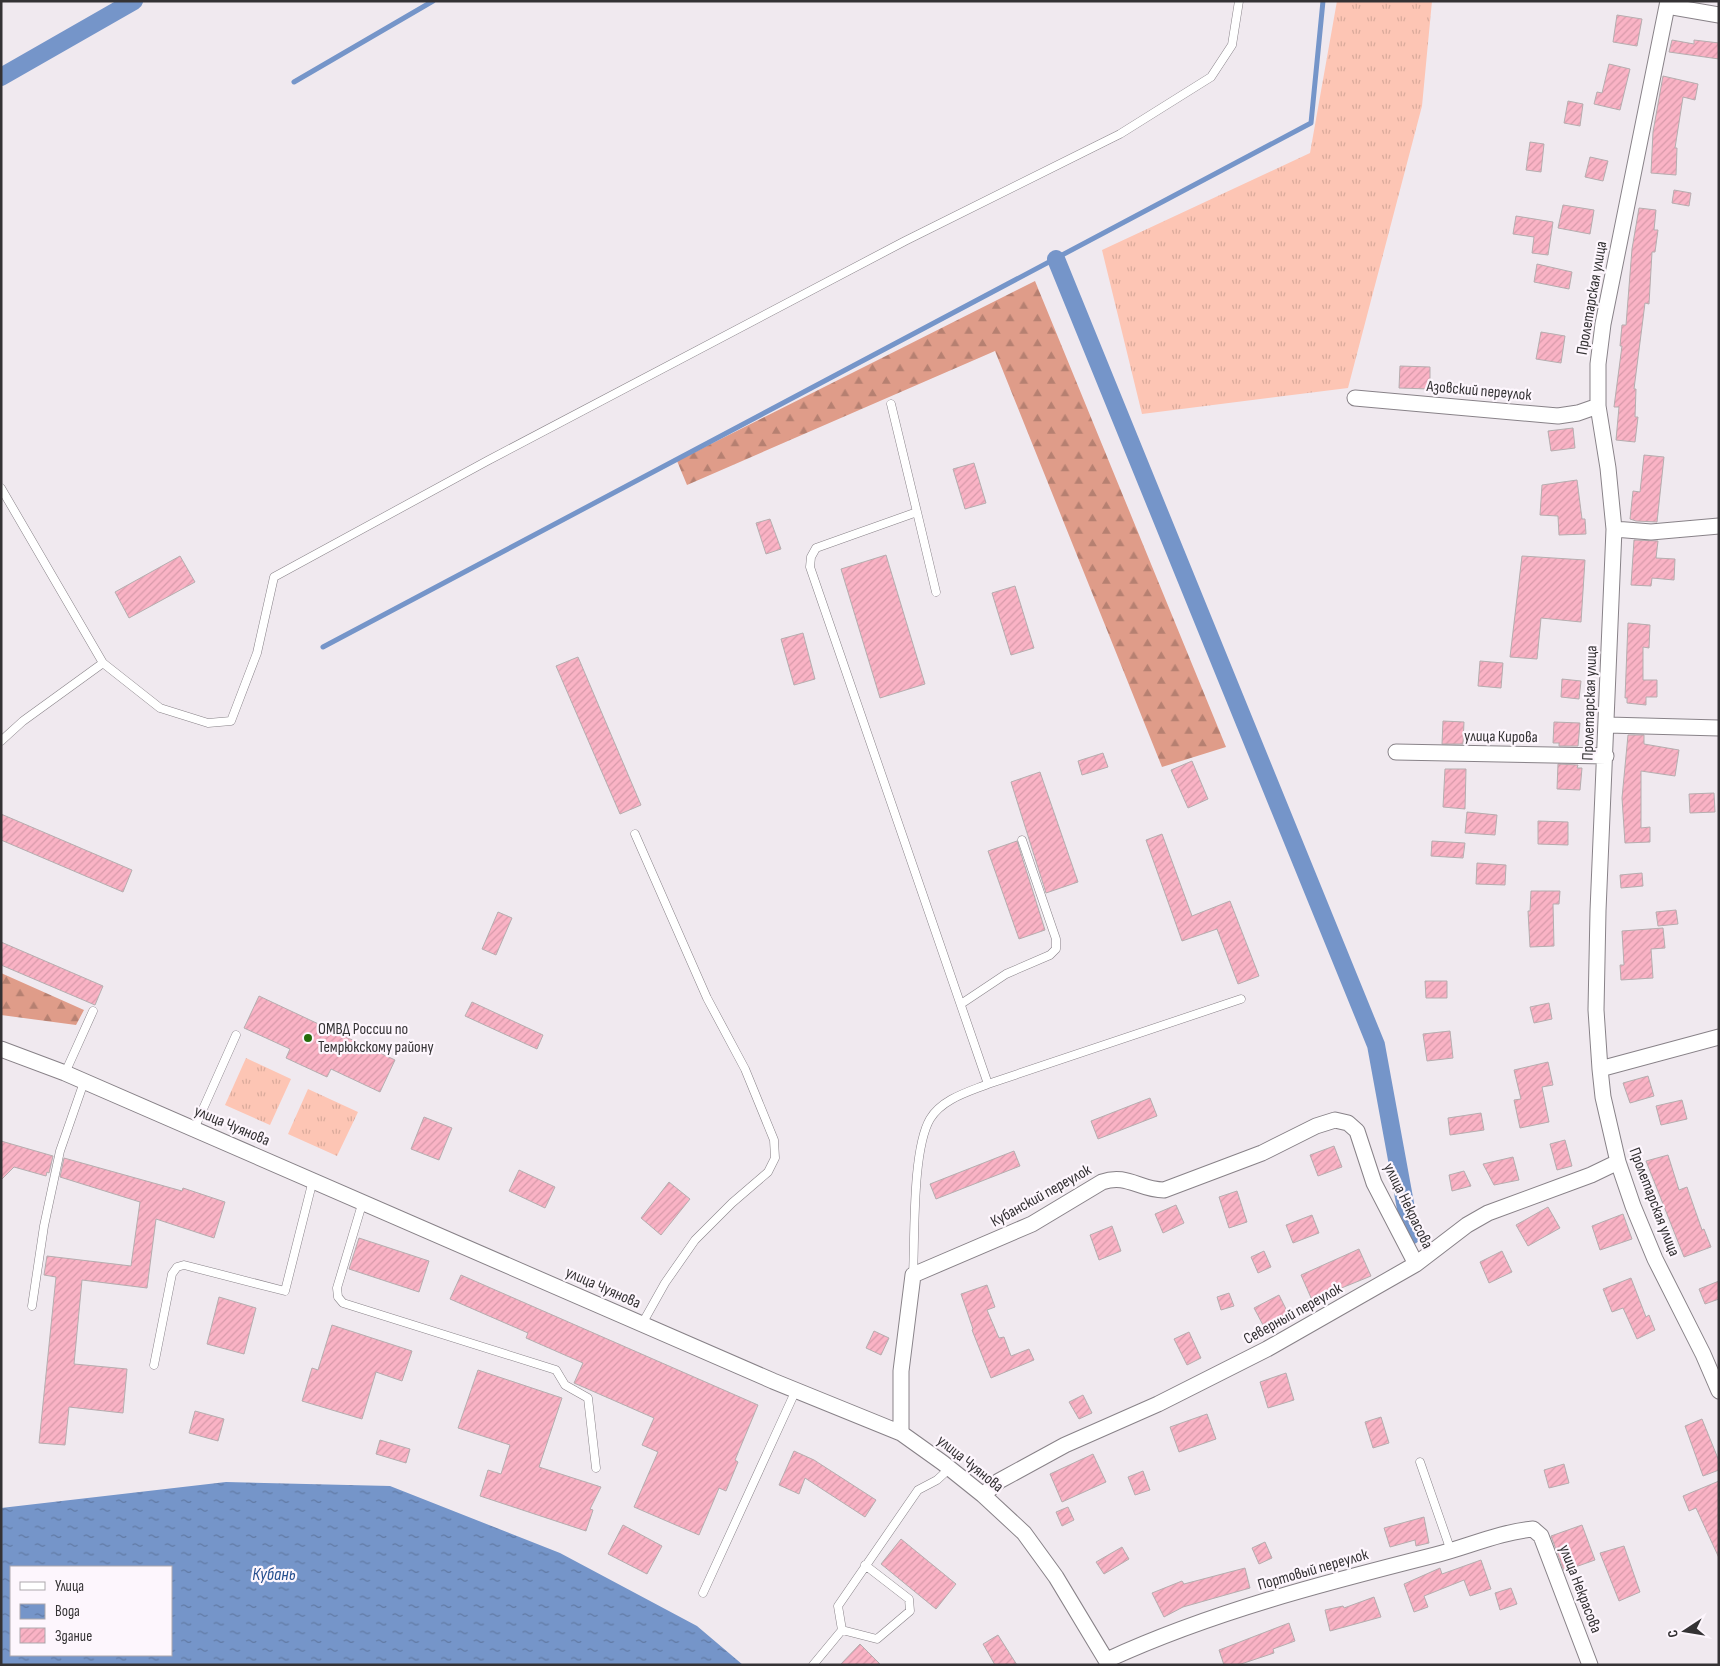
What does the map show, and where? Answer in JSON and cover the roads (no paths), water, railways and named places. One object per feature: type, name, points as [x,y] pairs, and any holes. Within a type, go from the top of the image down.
[{"type":"street","points":[[1668,4],[1719,15]]},
{"type":"street","name":"Пролетарская улица","points":[[1668,4],[1603,324],[1598,364],[1598,406],[1608,468],[1614,529],[1596,1010],[1603,1097],[1618,1162],[1656,1259],[1719,1391]]},
{"type":"street","name":"Азовский переулок","points":[[1355,398],[1558,416],[1578,413],[1598,406]]},
{"type":"street","points":[[1614,529],[1651,532],[1719,526]]},
{"type":"street","points":[[1608,725],[1719,728]]},
{"type":"street","name":"улица Кирова","points":[[1396,752],[1606,756]]},
{"type":"street","points":[[1600,1069],[1719,1038]]},
{"type":"street","name":"улица Чуянова","points":[[1,1049],[65,1073],[642,1324],[901,1433],[983,1494],[1024,1533],[1056,1577],[1108,1663]]},
{"type":"street","name":"Кубанский переулок","points":[[913,1275],[1032,1224],[1102,1182],[1114,1178],[1126,1179],[1150,1190],[1164,1190],[1262,1154],[1316,1126],[1335,1120]]},
{"type":"street","name":"улица Некрасова","points":[[1335,1120],[1348,1123],[1357,1131],[1374,1183],[1416,1264]]},
{"type":"street","name":"Северный переулок","points":[[983,1494],[999,1482],[1065,1445],[1158,1404],[1268,1349],[1416,1264],[1488,1213],[1591,1175],[1618,1162]]},
{"type":"street","points":[[901,1433],[900,1371],[913,1275]]},
{"type":"street","name":"улица Некрасова","points":[[1533,1528],[1541,1536],[1590,1665]]},
{"type":"street","name":"Портовый переулок","points":[[1108,1663],[1159,1636],[1234,1611],[1360,1574],[1533,1528]]},
{"type":"lane","points":[[1,488],[103,663],[160,708],[208,723],[231,721],[257,654],[274,577],[487,461],[905,241],[1120,134],[1211,77],[1232,45],[1239,1]]},
{"type":"lane","points":[[891,404],[936,592]]},
{"type":"lane","points":[[917,512],[816,548],[810,567],[988,1084]]},
{"type":"lane","points":[[1,741],[23,721],[103,663]]},
{"type":"lane","points":[[635,834],[707,998],[745,1068],[774,1140],[775,1149],[775,1158],[768,1172],[732,1203],[695,1240],[665,1283],[642,1324]]},
{"type":"lane","points":[[961,1004],[1006,974],[1050,955],[1056,949],[1056,939],[1022,840]]},
{"type":"lane","points":[[913,1275],[920,1148],[930,1118],[949,1100],[988,1084],[1242,999]]},
{"type":"lane","points":[[65,1073],[93,1011]]},
{"type":"lane","points":[[194,1129],[236,1035]]},
{"type":"lane","points":[[32,1306],[44,1226],[60,1151],[84,1082]]},
{"type":"lane","points":[[154,1365],[172,1274],[177,1267],[184,1265],[285,1291],[313,1180]]},
{"type":"lane","points":[[363,1202],[337,1288],[338,1297],[344,1303],[556,1370],[565,1385],[588,1398],[596,1468]]},
{"type":"lane","points":[[703,1593],[796,1390]]},
{"type":"lane","points":[[1420,1462],[1451,1551]]},
{"type":"lane","points":[[814,1665],[842,1630],[838,1606],[865,1565],[920,1487],[937,1480],[950,1468]]},
{"type":"lane","points":[[842,1630],[877,1639],[910,1611],[908,1599],[865,1565]]},
{"type":"water","name":"Кубань","points":[[226,1482],[390,1486],[560,1553],[697,1626],[743,1665],[1,1665],[1,1508]]},
{"type":"waterway","points":[[1,77],[134,1]]},
{"type":"waterway","points":[[294,82],[433,1]]},
{"type":"waterway","points":[[323,647],[1311,123],[1323,1]]},
{"type":"waterway","points":[[1056,259],[1376,1045],[1411,1236]]},
{"type":"place","name":"ОМВД России по Темрюкскому району","points":[[308,1038]]}]
